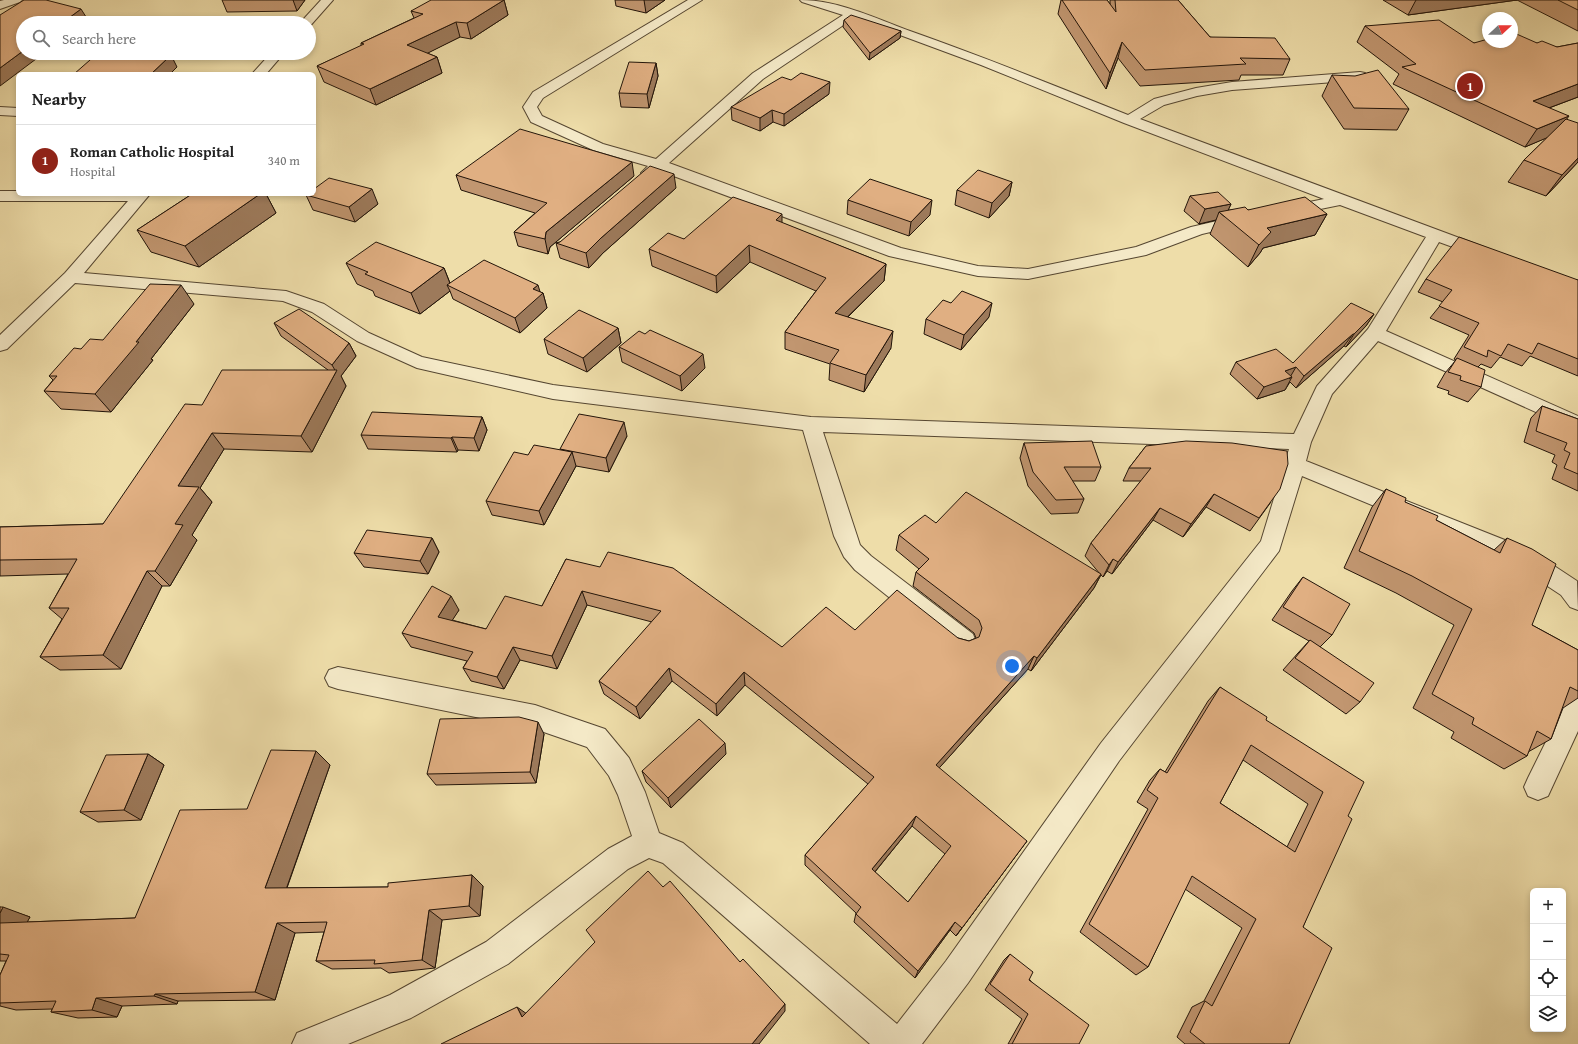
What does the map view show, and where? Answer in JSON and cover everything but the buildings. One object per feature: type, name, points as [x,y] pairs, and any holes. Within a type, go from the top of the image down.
[{"type":"street","points":[[0,6],[16,0]]},
{"type":"street","points":[[312,16],[327,0]]},
{"type":"street","points":[[696,0],[538,95],[530,107],[536,118],[598,147],[659,165],[895,252],[978,271],[1028,274],[1140,251],[1198,230],[1340,200]]},
{"type":"street","points":[[806,0],[852,14],[986,62],[1129,120],[1499,259]]},
{"type":"street","points":[[641,180],[758,76],[852,14]]},
{"type":"street","points":[[261,72],[272,60]]},
{"type":"street","points":[[1129,120],[1159,102],[1196,92],[1232,86],[1361,76]]},
{"type":"street","points":[[0,111],[16,112]]},
{"type":"street","points":[[0,196],[16,196]]},
{"type":"street","points":[[0,345],[71,277],[140,196]]},
{"type":"street","points":[[902,1044],[957,972],[1110,752],[1271,545],[1298,453],[1324,391],[1375,333],[1435,235]]},
{"type":"street","points":[[71,277],[286,296],[318,308],[363,337],[417,362],[553,392],[811,424],[1138,438],[1298,453],[1522,557],[1569,588],[1578,600]]},
{"type":"street","points":[[1375,333],[1578,424]]},
{"type":"street","points":[[811,424],[845,536],[852,551],[863,563],[964,642]]},
{"type":"street","points":[[338,678],[535,717],[596,738],[619,767],[631,792],[648,842],[673,853],[895,1044]]},
{"type":"street","points":[[1538,787],[1578,703]]},
{"type":"street","points":[[308,1044],[400,1007],[497,953],[618,859],[648,842]]},
{"type":"place","name":"Roman Catholic Hospital","points":[[1470,86]]}]
